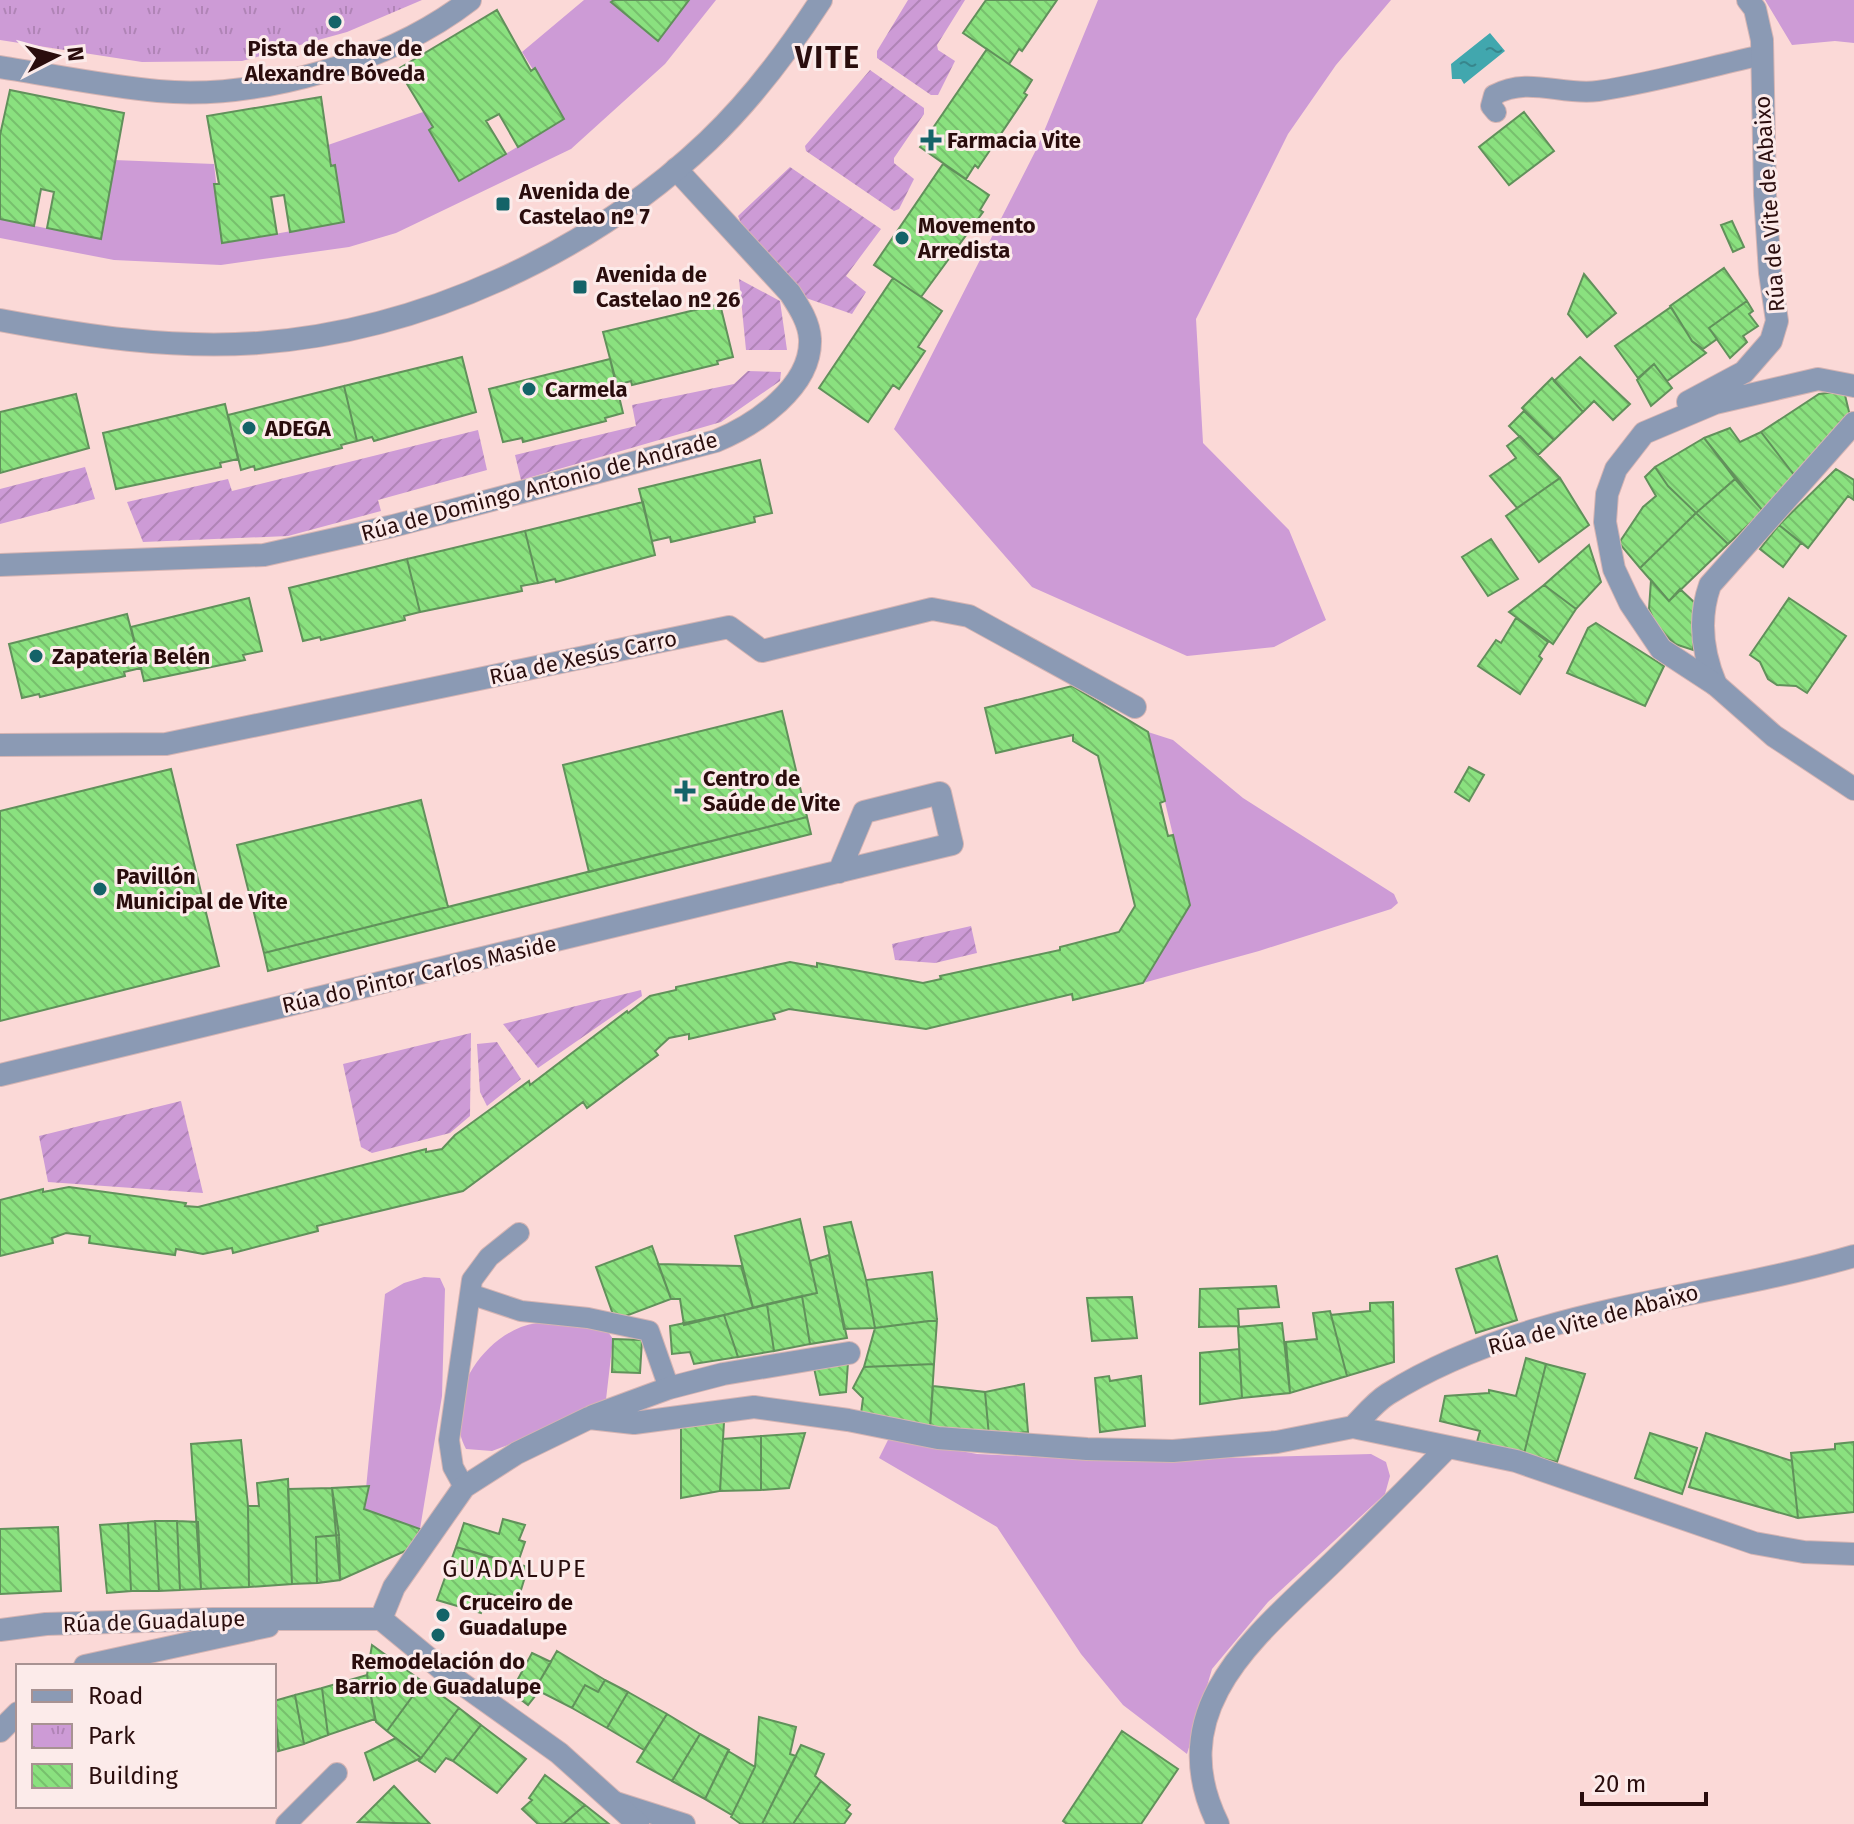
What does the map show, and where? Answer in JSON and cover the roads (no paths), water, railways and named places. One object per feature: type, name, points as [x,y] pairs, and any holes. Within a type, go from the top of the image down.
[{"type":"street","points":[[0,67],[160,91],[206,91],[287,81],[371,56],[470,0]]},
{"type":"street","points":[[0,320],[91,337],[155,343],[256,343],[329,334],[413,311],[512,273],[602,223],[676,169],[708,141],[763,81],[821,0]]},
{"type":"street","name":"Rúa de Vite de Abaixo","points":[[1687,415],[1688,402],[1744,372],[1758,358],[1771,341],[1777,321],[1770,273],[1765,195],[1762,55],[1755,9],[1748,0]]},
{"type":"street","name":"Rúa de Domingo Antonio de Andrade","points":[[0,565],[264,555],[462,508],[731,435],[765,413],[798,378],[807,362],[810,340],[805,316],[790,293],[676,169]]},
{"type":"street","name":"Rúa de Vite de Abaixo","points":[[1854,386],[1818,379],[1715,403],[1644,433],[1627,450],[1607,494],[1605,522],[1614,569],[1630,603],[1661,649],[1716,685],[1774,736],[1854,789]]},
{"type":"street","points":[[1716,685],[1704,657],[1702,607],[1710,585],[1854,423]]},
{"type":"street","name":"Rúa de Xesús Carro","points":[[0,745],[166,744],[729,627],[762,651],[932,609],[969,616],[1135,707]]},
{"type":"street","name":"Rúa do Pintor Carlos Maside","points":[[0,1075],[839,872],[952,844],[940,793],[864,812],[839,872]]},
{"type":"street","name":"Rúa de Vite de Abaixo","points":[[1353,1427],[1386,1395],[1482,1347],[1599,1314],[1800,1272],[1854,1256]]},
{"type":"street","points":[[638,1824],[559,1753],[444,1671],[381,1619],[394,1587],[464,1487],[517,1453],[589,1418],[669,1388],[723,1374],[849,1353]]},
{"type":"street","points":[[589,1418],[634,1423],[754,1407],[848,1420],[938,1438],[1087,1449],[1173,1451],[1277,1442],[1353,1427],[1446,1449],[1516,1461],[1754,1543],[1804,1552],[1854,1554]]},
{"type":"street","points":[[1218,1824],[1199,1776],[1199,1746],[1210,1708],[1225,1676],[1260,1629],[1332,1563],[1446,1449]]},
{"type":"street","name":"Rúa de Guadalupe","points":[[95,1664],[199,1644],[308,1616]]},
{"type":"street","name":"Rúa de Guadalupe","points":[[0,1630],[46,1624],[308,1616],[381,1619]]},
{"type":"street","points":[[0,1731],[16,1715]]},
{"type":"lane","points":[[1496,112],[1491,106],[1494,95],[1509,87],[1535,85],[1594,91],[1762,55]]},
{"type":"lane","points":[[464,1487],[453,1467],[449,1440],[472,1280],[489,1257],[519,1233]]},
{"type":"lane","points":[[470,1294],[521,1311],[588,1318],[649,1331],[669,1388]]},
{"type":"lane","points":[[286,1824],[337,1773]]},
{"type":"lane","points":[[611,1800],[685,1824]]},
{"type":"water","points":[[1490,33],[1505,51],[1464,84],[1461,79],[1452,79],[1451,64]]},
{"type":"place","name":"Pista de chave de Alexandre Bóveda","points":[[335,22]]},
{"type":"place","name":"Farmacia Vite","points":[[931,140]]},
{"type":"place","name":"Avenida de Castelao nº 7","points":[[503,204]]},
{"type":"place","name":"Movemento Arredista","points":[[902,238]]},
{"type":"place","name":"Avenida de Castelao nº 26","points":[[580,287]]},
{"type":"place","name":"Carmela","points":[[529,389]]},
{"type":"place","name":"ADEGA","points":[[249,428]]},
{"type":"place","name":"Zapatería Belén","points":[[36,656]]},
{"type":"place","name":"Centro de Saúde de Vite","points":[[685,791]]},
{"type":"place","name":"Pavillón Municipal de Vite","points":[[100,889]]},
{"type":"place","name":"Cruceiro de Guadalupe","points":[[443,1615]]},
{"type":"place","name":"Remodelación do Barrio de Guadalupe","points":[[438,1635]]},
{"type":"district","name":"VITE","points":[[828,58]]},
{"type":"district","name":"GUADALUPE","points":[[515,1569]]}]
